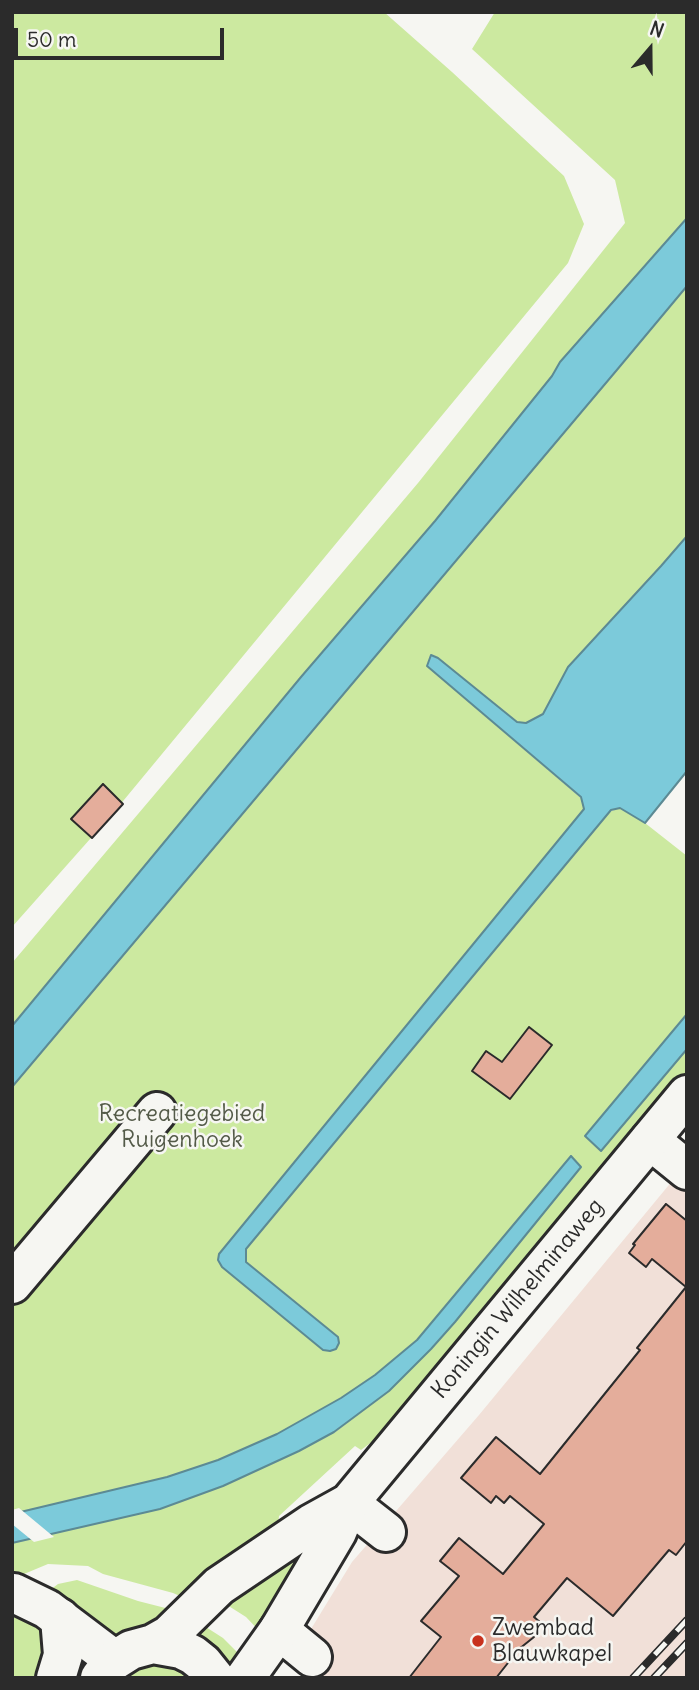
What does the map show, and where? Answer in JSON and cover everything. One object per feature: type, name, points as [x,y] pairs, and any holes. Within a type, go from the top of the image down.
[{"type":"main road","name":"Koningin Wilhelminaweg","points":[[245,1678],[279,1630],[337,1532],[349,1503],[687,1095]]},
{"type":"main road","points":[[12,1284],[157,1112]]},
{"type":"main road","points":[[650,1140],[687,1170]]},
{"type":"main road","name":"Koningin Wilhelminaweg","points":[[106,1670],[131,1650],[153,1644],[169,1635],[219,1586],[311,1524],[349,1503]]},
{"type":"main road","points":[[349,1503],[386,1532]]},
{"type":"main road","points":[[12,1593],[47,1609],[104,1652],[106,1670]]},
{"type":"main road","points":[[56,1678],[63,1655],[60,1618]]},
{"type":"main road","points":[[279,1630],[312,1657]]},
{"type":"main road","points":[[153,1644],[181,1649],[193,1655],[204,1663],[215,1678]]},
{"type":"shaded area","points":[[687,1163],[687,1678],[318,1678],[297,1660],[311,1629],[352,1562],[479,1415]]},
{"type":"green space","points":[[12,12],[384,12],[564,176],[584,224],[568,263],[114,812],[12,927]]},
{"type":"green space","points":[[495,12],[687,12],[687,218],[560,362],[553,376],[435,521],[301,677],[12,1026],[12,963],[418,483],[625,223],[615,180],[472,49]]},
{"type":"green space","name":"Recreatiegebied Ruigenhoek","points":[[687,286],[687,536],[568,667],[543,714],[526,723],[517,723],[427,666],[581,798],[584,809],[569,828],[619,808],[645,823],[687,856],[687,1014],[586,1137],[602,1150],[687,1049],[687,1075],[404,1418],[361,1450],[355,1446],[279,1516],[278,1526],[189,1600],[103,1574],[88,1566],[48,1564],[12,1579],[12,1087]],"holes":[[[571,1157],[389,1391],[335,1432],[315,1442],[375,1375],[417,1340]]]},
{"type":"green space","points":[[315,1539],[266,1638],[246,1617],[216,1598]]},
{"type":"green space","points":[[77,1580],[138,1601],[181,1612],[127,1640],[97,1630],[46,1593],[58,1584]]},
{"type":"green space","points":[[12,1611],[40,1627],[45,1638],[48,1658],[37,1678],[12,1678]]},
{"type":"green space","points":[[198,1622],[223,1638],[248,1663],[228,1678],[186,1641]]},
{"type":"green space","points":[[168,1661],[199,1678],[119,1678],[136,1666]]},
{"type":"water","points":[[687,218],[687,286],[12,1087],[12,1026],[301,677],[435,521],[552,376],[560,362]]},
{"type":"water","points":[[687,536],[687,771],[645,823],[620,808],[611,810],[246,1249],[246,1262],[338,1337],[336,1349],[323,1350],[222,1267],[218,1260],[219,1254],[584,809],[581,797],[427,666],[431,655],[517,722],[526,723],[543,714],[568,667]]},
{"type":"water","points":[[687,1014],[687,1049],[601,1151],[585,1136]]},
{"type":"water","points":[[571,1156],[581,1167],[455,1322],[389,1391],[334,1432],[223,1486],[160,1509],[12,1543],[12,1514],[167,1477],[218,1460],[277,1434],[341,1398],[375,1375],[417,1340]]},
{"type":"pier","points":[[19,1508],[54,1537],[34,1542],[12,1524],[12,1510]]},
{"type":"building","points":[[103,784],[123,804],[92,838],[71,819]]},
{"type":"building","points":[[529,1027],[552,1045],[510,1099],[472,1071],[486,1051],[502,1062]]},
{"type":"building","points":[[666,1204],[687,1221],[687,1541],[676,1555],[669,1550],[613,1616],[567,1578],[534,1617],[541,1623],[531,1635],[534,1637],[519,1649],[496,1678],[409,1678],[441,1637],[421,1621],[459,1576],[440,1561],[459,1538],[503,1574],[544,1524],[510,1496],[504,1503],[496,1496],[491,1503],[461,1478],[496,1437],[540,1474],[640,1350],[637,1348],[686,1287],[652,1259],[646,1267],[629,1253],[635,1245],[633,1244]]},
{"type":"railway","points":[[633,1678],[687,1620]]},
{"type":"railway","points":[[654,1678],[687,1643]]},
{"type":"place","name":"Zwembad Blauwkapel","points":[[478,1641]]}]
